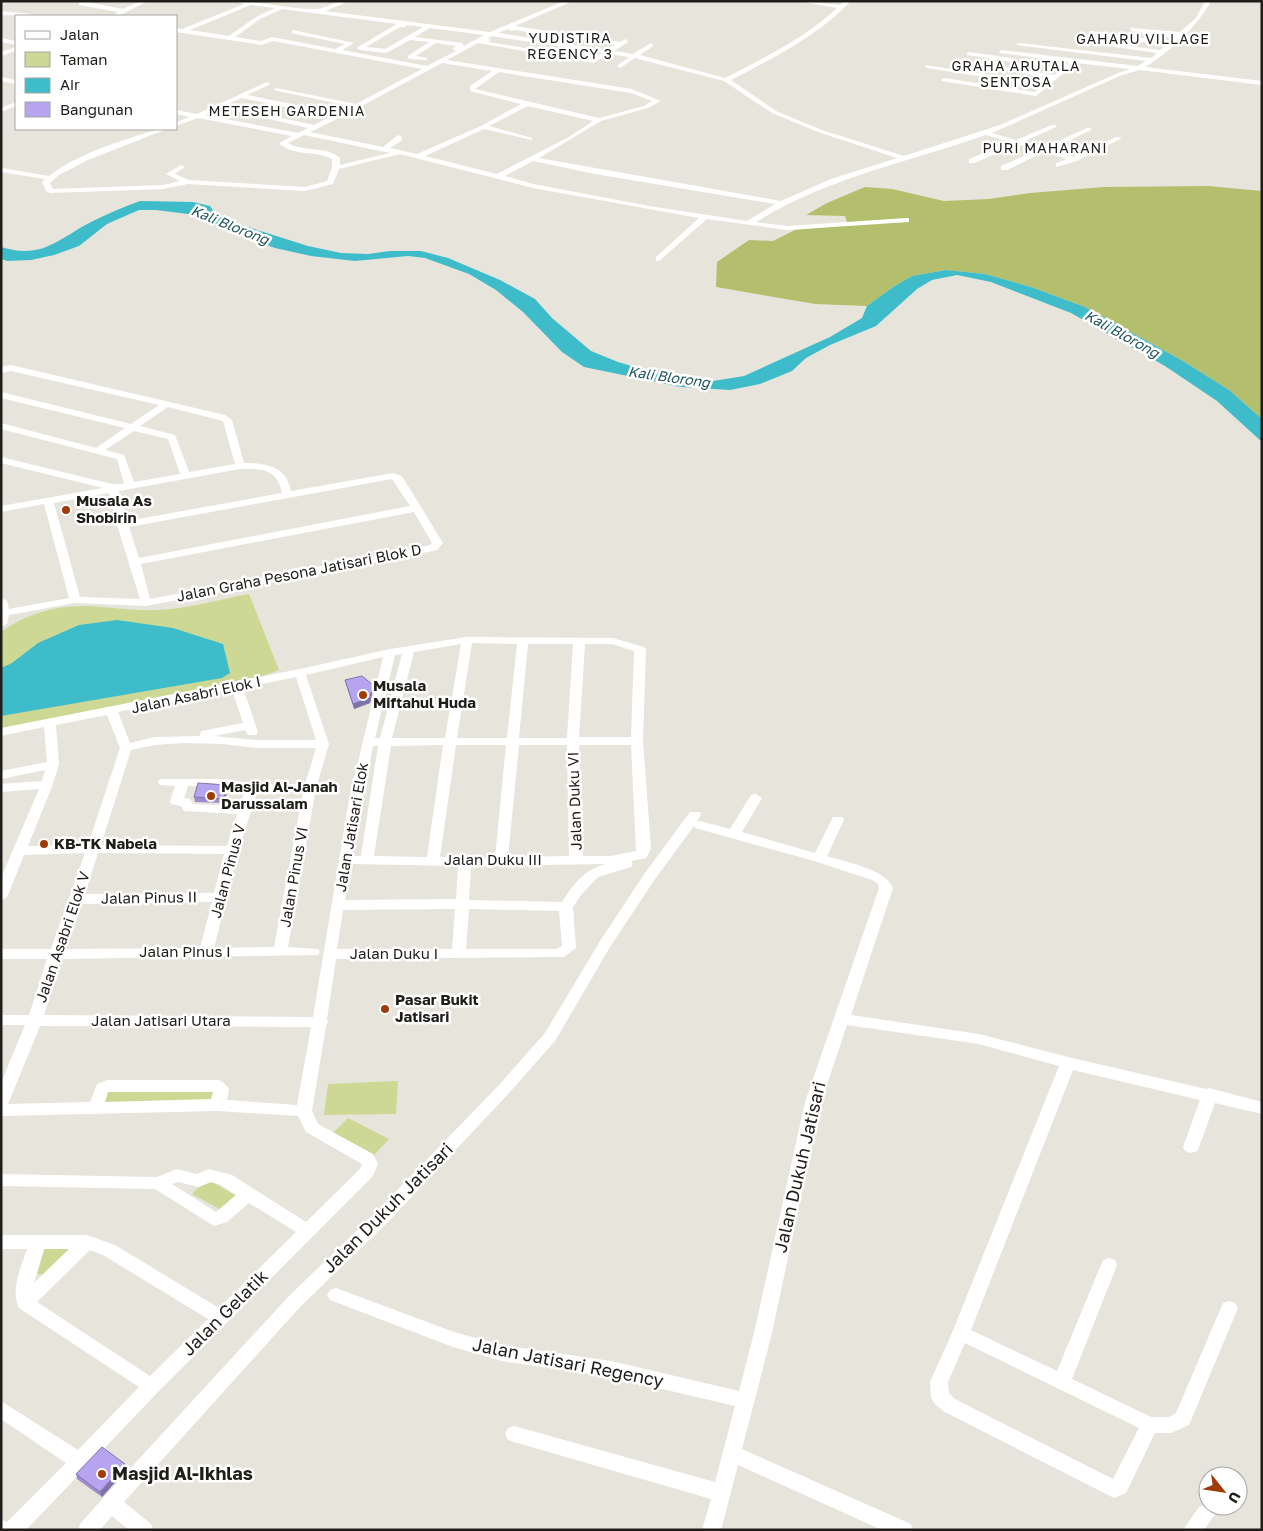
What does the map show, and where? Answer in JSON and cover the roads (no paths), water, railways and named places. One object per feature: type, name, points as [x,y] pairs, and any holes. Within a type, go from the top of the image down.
[{"type":"street","points":[[87,1],[81,4],[124,11]]},
{"type":"street","points":[[114,15],[145,1]]},
{"type":"street","points":[[238,1],[427,28]]},
{"type":"street","points":[[161,130],[111,148],[62,170],[46,182],[50,191],[164,187],[188,182],[306,189],[326,185],[330,182],[336,168],[336,158],[329,154],[288,147],[283,144],[285,141],[339,116],[440,62],[570,1]]},
{"type":"street","points":[[803,1],[842,7]]},
{"type":"street","points":[[726,80],[790,45],[848,1]]},
{"type":"street","points":[[749,223],[782,202],[811,189],[984,133],[1120,74],[1138,69],[1152,60],[1198,19],[1208,1]]},
{"type":"street","points":[[178,32],[253,2]]},
{"type":"street","points":[[315,12],[343,2]]},
{"type":"street","points":[[230,38],[258,18],[281,7]]},
{"type":"street","points":[[1,13],[21,15]]},
{"type":"street","points":[[427,28],[386,51],[360,48],[399,26],[427,28],[495,35],[634,56],[726,80],[774,112],[820,131],[903,158]]},
{"type":"street","points":[[515,28],[623,42],[593,61],[481,44],[495,35],[515,28]]},
{"type":"street","points":[[1124,29],[1180,35]]},
{"type":"street","points":[[178,32],[262,43],[272,39],[428,68]]},
{"type":"street","points":[[293,32],[351,43],[335,51]]},
{"type":"street","points":[[1091,33],[1153,41]]},
{"type":"street","points":[[410,38],[462,45],[435,60],[410,57],[435,42]]},
{"type":"street","points":[[1,40],[15,43]]},
{"type":"street","points":[[1077,41],[1161,52]]},
{"type":"street","points":[[1162,42],[1171,44]]},
{"type":"street","points":[[620,66],[651,45]]},
{"type":"street","points":[[1019,45],[1152,60]]},
{"type":"street","points":[[1,54],[15,50]]},
{"type":"street","points":[[1002,52],[1262,83]]},
{"type":"street","points":[[968,54],[1066,68]]},
{"type":"street","points":[[944,80],[1036,94],[1074,61]]},
{"type":"street","points":[[440,62],[632,91],[658,101],[646,107],[599,120],[533,159],[498,177]]},
{"type":"street","points":[[982,65],[1056,77]]},
{"type":"street","points":[[927,66],[1046,85]]},
{"type":"street","points":[[498,70],[472,87],[472,90],[599,120]]},
{"type":"street","points":[[1,79],[15,82]]},
{"type":"street","points":[[178,123],[198,116],[266,84]]},
{"type":"street","points":[[276,90],[358,106]]},
{"type":"street","points":[[240,96],[339,116]]},
{"type":"street","points":[[266,118],[310,96]]},
{"type":"street","points":[[418,156],[483,127],[529,103]]},
{"type":"street","points":[[1,110],[15,104]]},
{"type":"street","points":[[234,110],[314,127]]},
{"type":"street","points":[[178,112],[400,152],[533,186],[640,206],[749,223],[788,228],[906,220]]},
{"type":"street","points":[[923,152],[941,154],[1019,122]]},
{"type":"street","points":[[972,161],[1054,126]]},
{"type":"street","points":[[483,127],[530,139]]},
{"type":"street","points":[[1004,168],[1089,129]]},
{"type":"street","points":[[988,134],[1074,159]]},
{"type":"street","points":[[384,149],[397,142],[398,137]]},
{"type":"street","points":[[1059,166],[1118,138]]},
{"type":"street","points":[[336,168],[400,152]]},
{"type":"street","points":[[533,159],[626,178],[704,188],[782,202]]},
{"type":"street","points":[[181,167],[170,174],[188,182]]},
{"type":"street","points":[[1,170],[50,178]]},
{"type":"street","points":[[659,259],[706,216]]},
{"type":"street","points":[[1,370],[12,368],[222,417],[227,420],[240,466]]},
{"type":"street","points":[[1,395],[172,437],[185,475]]},
{"type":"street","points":[[99,450],[168,404]]},
{"type":"street","points":[[1,426],[99,450],[123,458],[130,486]]},
{"type":"street","points":[[1,460],[113,488]]},
{"type":"street","points":[[1,509],[240,466],[262,467],[276,474],[283,479],[287,495]]},
{"type":"street","name":"Jalan Graha Pesona Jatisari Blok D","points":[[122,525],[393,476],[398,478],[438,541],[437,545],[433,548],[146,603]]},
{"type":"street","points":[[1,601],[2,619],[75,600],[146,603],[136,562],[122,525],[113,488]]},
{"type":"street","points":[[48,500],[75,600]]},
{"type":"street","points":[[136,562],[417,508]]},
{"type":"street","points":[[434,860],[450,742],[467,640]]},
{"type":"street","points":[[338,905],[464,904],[566,907],[577,890],[590,876],[598,871],[626,864],[641,856],[644,849],[637,741],[640,649],[613,641],[467,640],[408,651],[390,652]]},
{"type":"street","points":[[501,862],[523,640]]},
{"type":"street","name":"Jalan Duku VI","points":[[576,859],[573,742],[579,641]]},
{"type":"street","name":"Jalan Jatisari Elok","points":[[367,859],[385,742],[408,651]]},
{"type":"street","name":"Jalan Jatisari Elok","points":[[304,1111],[321,1022],[355,799],[390,652]]},
{"type":"street","name":"Jalan Asabri Elok I","points":[[1,732],[112,712],[300,673],[390,652]]},
{"type":"street","points":[[184,739],[223,740],[256,744],[323,744],[300,673]]},
{"type":"street","points":[[237,686],[256,744]]},
{"type":"street","points":[[112,712],[126,748],[249,726]]},
{"type":"street","points":[[1,895],[47,784],[53,764],[50,722]]},
{"type":"street","points":[[573,742],[637,741]]},
{"type":"street","name":"Jalan Duku VI","points":[[369,742],[573,742]]},
{"type":"street","name":"Jalan Pinus VI","points":[[280,952],[310,788],[323,744]]},
{"type":"street","name":"Jalan Asabri Elok V","points":[[1,1102],[35,1020],[56,953],[78,899],[92,848],[126,748]]},
{"type":"street","points":[[1,774],[53,764]]},
{"type":"street","points":[[164,782],[225,783],[252,788],[310,788]]},
{"type":"street","points":[[183,783],[176,801],[185,802],[189,808],[244,810]]},
{"type":"street","points":[[1,788],[47,784]]},
{"type":"street","name":"Jalan Pinus V","points":[[206,952],[222,897],[232,850],[252,788]]},
{"type":"street","points":[[756,798],[734,834],[819,858],[838,820]]},
{"type":"street","name":"Jalan Dukuh Jatisari","points":[[87,1530],[294,1302],[382,1216],[504,1089],[550,1037],[605,944],[650,876],[697,820],[734,834]]},
{"type":"street","points":[[19,850],[92,848],[232,850]]},
{"type":"street","name":"Jalan Duku III","points":[[345,860],[501,862],[576,859],[610,860],[641,856]]},
{"type":"street","name":"Jalan Dukuh Jatisari","points":[[715,1528],[746,1401],[813,1102],[886,888],[884,882],[877,877],[819,858]]},
{"type":"street","name":"Jalan Duku I","points":[[460,954],[465,861]]},
{"type":"street","name":"Jalan Pinus II","points":[[78,899],[222,897]]},
{"type":"street","name":"Jalan Duku I","points":[[330,954],[559,954],[566,952],[569,948],[566,907]]},
{"type":"street","name":"Jalan Pinus I","points":[[1,954],[313,952]]},
{"type":"street","points":[[842,1019],[980,1039],[1068,1063],[1209,1094],[1262,1108]]},
{"type":"street","name":"Jalan Jatisari Utara","points":[[1,1020],[321,1022]]},
{"type":"street","points":[[1068,1063],[961,1333],[938,1382],[940,1397],[949,1405],[1114,1489],[1119,1487],[1150,1425]]},
{"type":"street","points":[[95,1109],[102,1088],[107,1086],[218,1086],[221,1089],[218,1105]]},
{"type":"street","points":[[1190,1147],[1207,1107],[1209,1094]]},
{"type":"street","points":[[1,1110],[218,1105],[304,1111]]},
{"type":"street","name":"Jalan Gelatik","points":[[14,1530],[220,1317],[368,1172],[370,1164],[368,1158],[312,1128],[306,1122],[304,1111]]},
{"type":"street","points":[[1,1180],[158,1183],[178,1175],[199,1181],[209,1175],[226,1180],[308,1231]]},
{"type":"street","points":[[158,1183],[214,1219],[221,1217],[248,1194]]},
{"type":"street","points":[[38,1241],[26,1283],[25,1303],[111,1361],[152,1386]]},
{"type":"street","points":[[1,1242],[87,1242],[109,1250],[220,1317]]},
{"type":"street","points":[[25,1303],[87,1242]]},
{"type":"street","points":[[1062,1382],[1109,1264]]},
{"type":"street","name":"Jalan Jatisari Regency","points":[[336,1294],[454,1340],[502,1353],[612,1369],[746,1401]]},
{"type":"street","points":[[961,1333],[1150,1425],[1171,1425],[1183,1419],[1229,1308]]},
{"type":"street","points":[[1,1409],[80,1462]]},
{"type":"street","points":[[514,1434],[722,1493]]},
{"type":"street","points":[[733,1454],[904,1530]]},
{"type":"street","points":[[111,1503],[144,1530]]},
{"type":"street","points":[[1192,1530],[1204,1516]]},
{"type":"water","name":"Kali Blorong","points":[[140,201],[193,202],[210,206],[216,215],[229,221],[308,246],[341,253],[368,254],[390,251],[421,251],[448,258],[500,280],[535,299],[552,318],[591,351],[618,362],[662,375],[713,381],[744,376],[830,337],[862,318],[867,306],[912,276],[946,270],[985,274],[1031,287],[1085,307],[1183,361],[1229,390],[1262,419],[1262,442],[1217,401],[1165,366],[1071,313],[991,282],[957,275],[932,280],[917,289],[876,326],[830,345],[806,358],[792,371],[760,384],[730,390],[681,387],[584,367],[562,352],[523,312],[496,290],[469,274],[425,258],[408,256],[355,261],[311,256],[275,248],[196,215],[139,210],[107,224],[79,246],[54,255],[31,260],[7,261],[1,259],[1,247],[28,251],[49,246],[97,219]]},
{"type":"water","points":[[117,620],[173,628],[223,644],[230,673],[222,678],[1,716],[1,668],[12,663],[38,643],[79,625]]},
{"type":"place","name":"Musala As Shobirin","points":[[66,510]]},
{"type":"place","name":"Musala Miftahul Huda","points":[[363,695]]},
{"type":"place","name":"Masjid Al-Janah Darussalam","points":[[211,796]]},
{"type":"place","name":"KB-TK Nabela","points":[[44,844]]},
{"type":"place","name":"Pasar Bukit Jatisari","points":[[385,1009]]},
{"type":"place","name":"Masjid Al-Ikhlas","points":[[102,1474]]},
{"type":"district","name":"GAHARU VILLAGE","points":[[1143,39]]},
{"type":"district","name":"YUDISTIRA REGENCY 3","points":[[570,46]]},
{"type":"district","name":"GRAHA ARUTALA SENTOSA","points":[[1016,74]]},
{"type":"district","name":"METESEH GARDENIA","points":[[287,111]]},
{"type":"district","name":"PURI MAHARANI","points":[[1045,148]]}]
